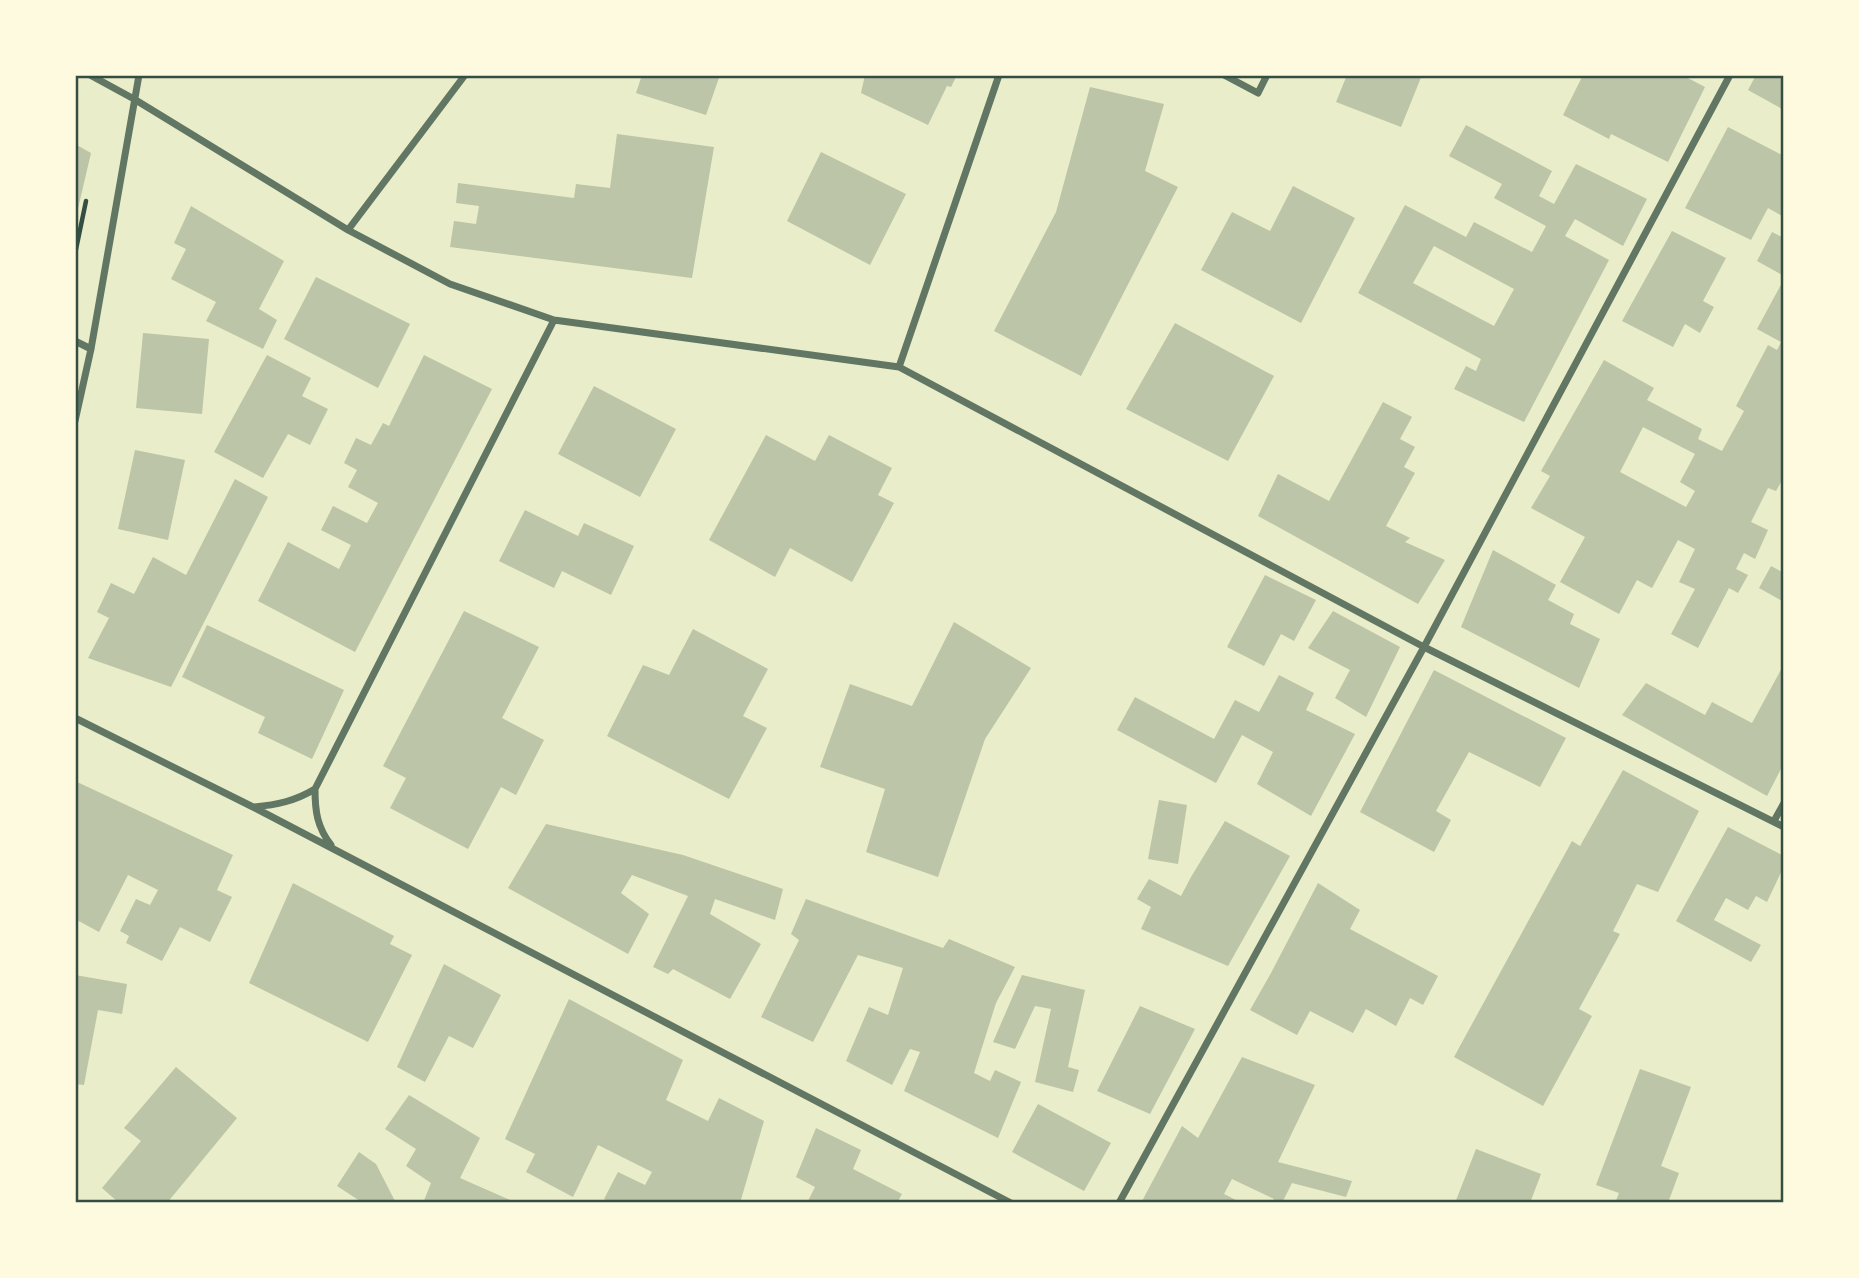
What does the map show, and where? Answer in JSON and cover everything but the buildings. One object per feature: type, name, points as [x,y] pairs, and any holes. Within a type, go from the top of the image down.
[{"type":"street","points":[[90,75],[348,230],[450,284],[555,320],[899,367],[1424,647],[1784,827]]},
{"type":"street","points":[[75,421],[91,349],[139,75]]},
{"type":"street","points":[[348,230],[465,75]]},
{"type":"street","points":[[899,367],[999,75]]},
{"type":"street","points":[[1224,75],[1258,93],[1267,75]]},
{"type":"street","points":[[1119,1203],[1424,647],[1730,75]]},
{"type":"street","points":[[334,849],[321,832],[315,811],[315,789],[555,320]]},
{"type":"street","points":[[75,341],[91,349]]},
{"type":"street","points":[[75,718],[253,807],[1011,1203]]},
{"type":"street","points":[[253,807],[276,806],[298,799],[315,789]]},
{"type":"street","points":[[1774,821],[1784,803]]}]
